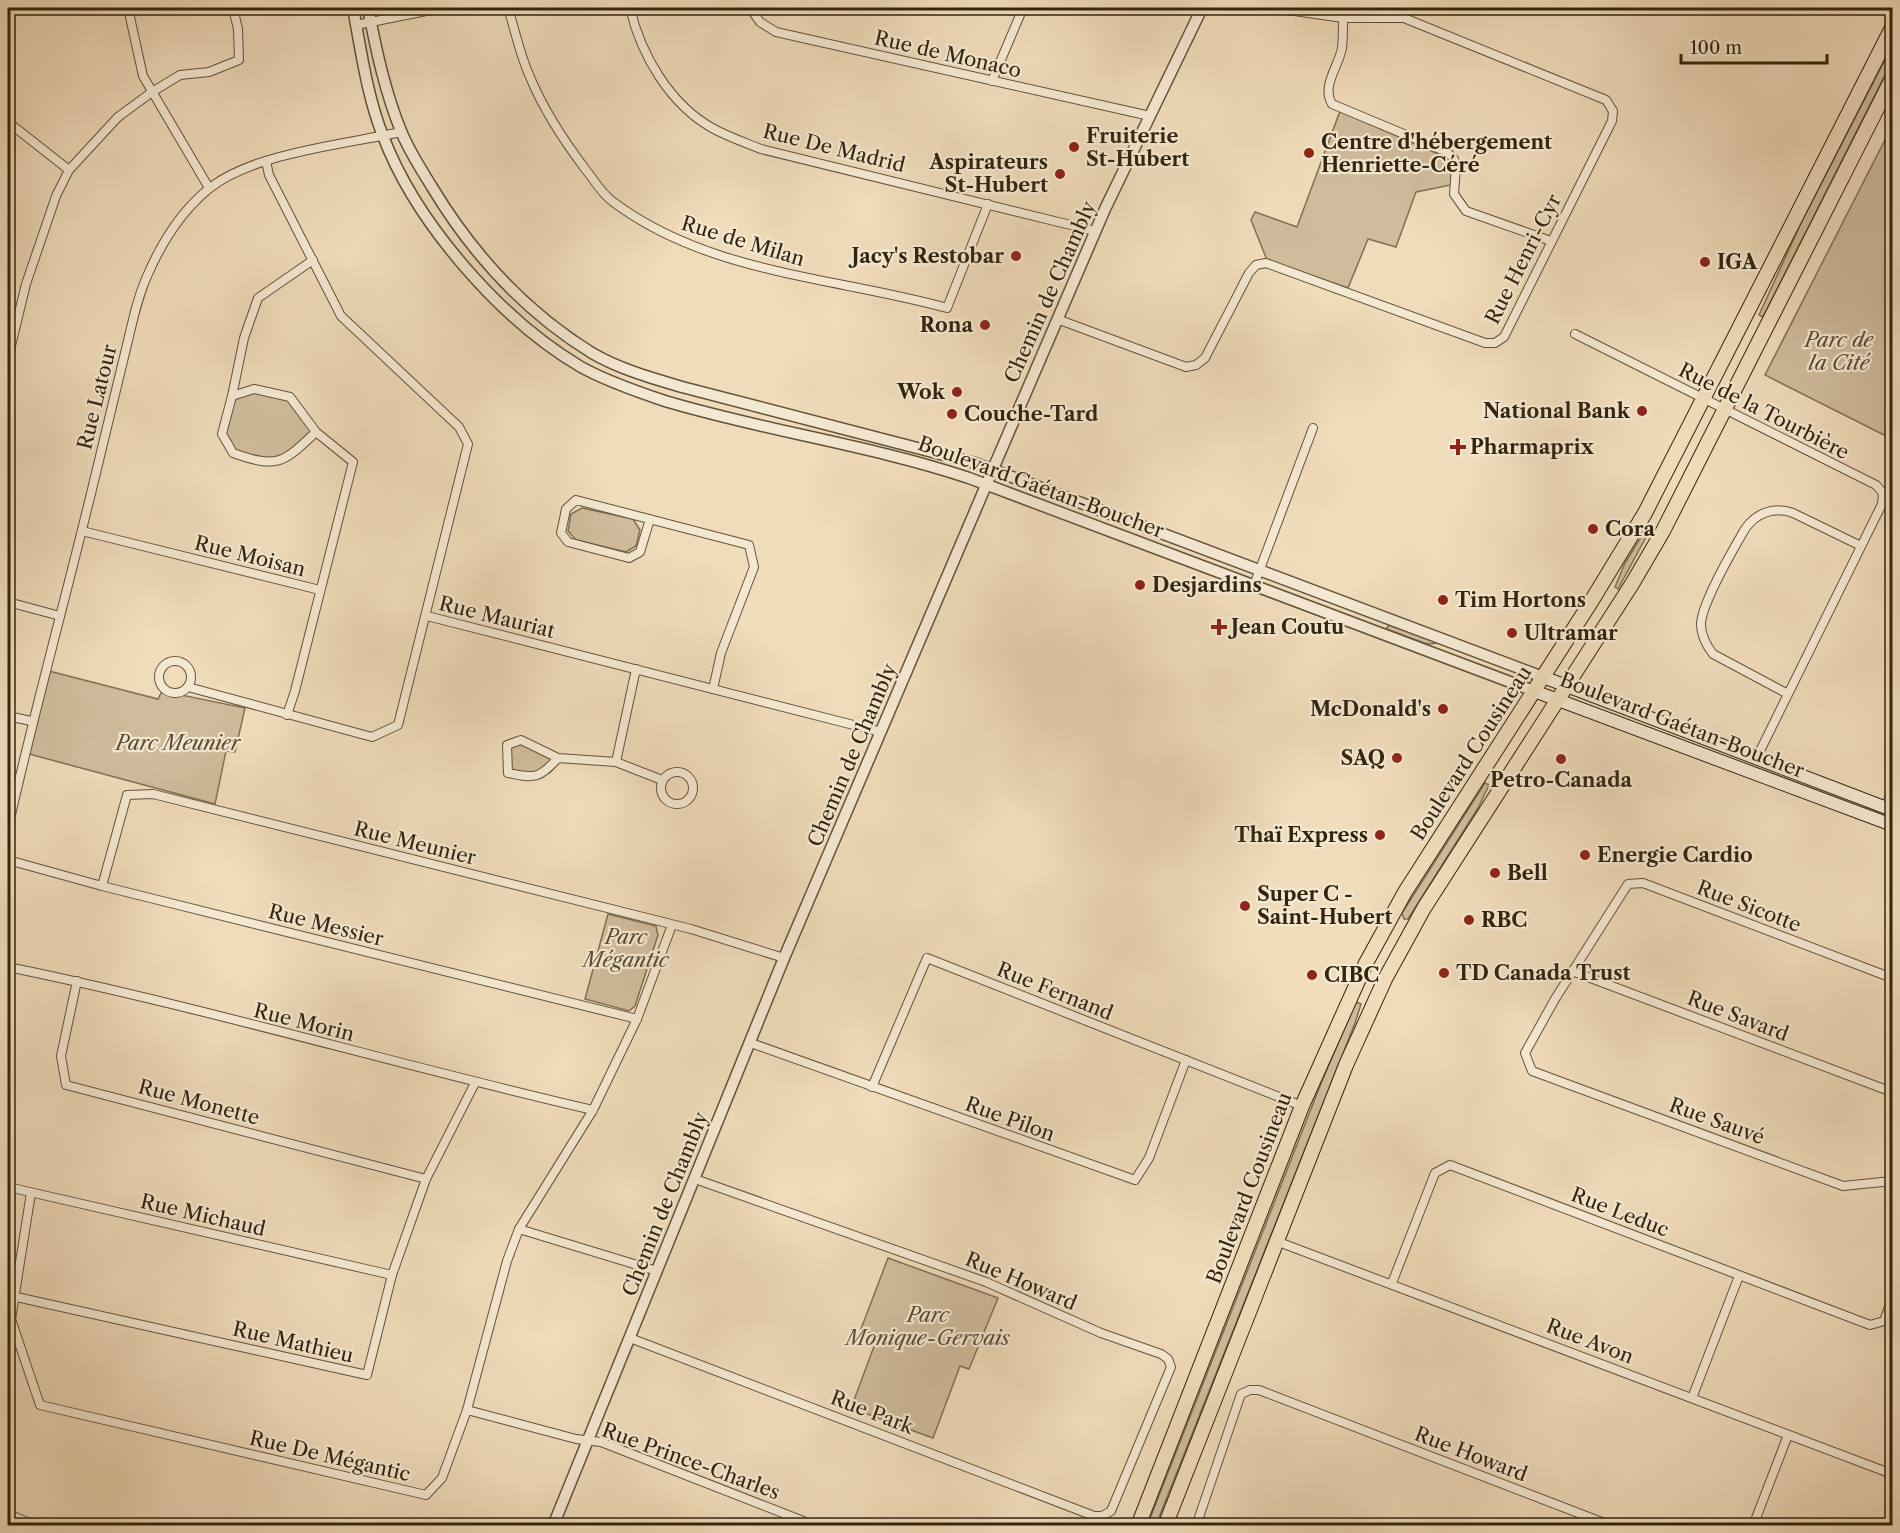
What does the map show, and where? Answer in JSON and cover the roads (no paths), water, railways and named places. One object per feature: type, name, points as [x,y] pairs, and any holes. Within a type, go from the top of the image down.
[{"type":"main road","name":"Boulevard Cousineau","points":[[1138,1526],[1302,1106],[1345,1005],[1384,928],[1635,532],[1893,28]]},
{"type":"main road","points":[[1165,1526],[1346,1065],[1388,973],[1424,908],[1647,558],[1893,79]]},
{"type":"main road","name":"Boulevard Gaétan-Boucher","points":[[1543,677],[1889,809]]},
{"type":"main road","name":"Boulevard Gaétan-Boucher","points":[[1534,691],[1893,825]]},
{"type":"street","points":[[128,8],[143,76],[209,188]]},
{"type":"street","points":[[8,358],[26,284],[56,196],[69,170],[118,117],[152,92],[180,75],[208,72],[239,60],[238,29],[233,8]]},
{"type":"street","name":"Boulevard Gaétan-Boucher","points":[[353,8],[382,136],[422,211],[455,256],[526,327],[581,367],[682,405],[918,462],[987,484],[1534,691]]},
{"type":"street","name":"Boulevard Gaétan-Boucher","points":[[368,8],[401,132],[454,225],[502,283],[538,316],[594,354],[636,373],[682,387],[947,455],[993,470],[1543,677]]},
{"type":"street","points":[[356,24],[441,8]]},
{"type":"street","name":"Rue de Milan","points":[[508,8],[529,77],[559,135],[610,200],[670,237],[746,263],[835,285],[908,297],[947,308],[988,204]]},
{"type":"street","name":"Rue De Madrid","points":[[630,8],[636,35],[659,75],[680,102],[714,129],[761,149],[1095,231]]},
{"type":"street","name":"Rue de Monaco","points":[[750,8],[760,22],[776,32],[1150,116]]},
{"type":"street","points":[[992,81],[1023,8]]},
{"type":"street","name":"Chemin de Chambly","points":[[553,1526],[752,1043],[784,958],[1057,319],[1095,231],[1202,8]]},
{"type":"street","name":"Rue Henri-Cyr","points":[[1057,319],[1186,367],[1196,365],[1205,358],[1249,273],[1256,265],[1266,262],[1485,343],[1495,343],[1504,337],[1612,121],[1613,111],[1606,100],[1404,18],[1343,18],[1274,8]]},
{"type":"street","points":[[1343,18],[1342,50],[1328,88],[1328,98],[1332,104],[1447,152],[1454,159],[1456,167],[1454,194],[1466,211],[1551,241]]},
{"type":"street","points":[[8,122],[69,170]]},
{"type":"street","name":"Rue Latour","points":[[8,828],[31,722],[82,531],[133,321],[147,277],[169,235],[185,213],[209,188],[229,174],[266,161],[401,132]]},
{"type":"street","points":[[266,161],[269,175],[341,315],[459,427],[468,444],[427,616]]},
{"type":"street","points":[[313,260],[258,298],[244,338],[222,434],[233,453],[258,462],[286,460],[316,432]]},
{"type":"street","name":"Rue de la Tourbière","points":[[1575,334],[1880,488],[1883,501],[1756,759]]},
{"type":"street","points":[[232,396],[254,389],[290,397],[316,432],[353,462],[320,590]]},
{"type":"street","points":[[1254,585],[1313,428]]},
{"type":"street","points":[[650,519],[640,552],[629,558],[568,542],[561,533],[566,509],[576,500],[650,519],[749,545],[754,567],[721,653],[713,689]]},
{"type":"street","points":[[1788,694],[1713,654],[1705,642],[1701,629],[1706,606],[1747,526],[1766,512],[1789,511],[1861,546]]},
{"type":"street","name":"Rue Moisan","points":[[82,531],[320,590],[287,715]]},
{"type":"street","points":[[8,602],[60,616]]},
{"type":"street","name":"Rue Mauriat","points":[[188,687],[372,737],[398,725],[427,616],[881,732]]},
{"type":"street","points":[[1343,619],[1379,623],[1386,618]]},
{"type":"street","points":[[616,762],[636,669]]},
{"type":"street","points":[[8,716],[31,722]]},
{"type":"street","points":[[558,758],[542,775],[526,777],[508,773],[507,745],[520,740],[558,758],[616,762],[662,780]]},
{"type":"street","points":[[1889,809],[1893,791]]},
{"type":"street","name":"Rue Meunier","points":[[102,886],[128,795],[153,794],[672,925],[784,958]]},
{"type":"street","name":"Rue Messier","points":[[8,860],[102,886],[637,1019]]},
{"type":"street","name":"Rue Sicotte","points":[[1533,1071],[1525,1053],[1572,971],[1628,884],[1643,884],[1893,978]]},
{"type":"street","name":"Rue De Mégantic","points":[[31,1193],[12,1296],[10,1319],[40,1405],[426,1495],[442,1478],[467,1410],[507,1261],[519,1229],[593,1110],[637,1019],[672,925]]},
{"type":"street","name":"Rue Fernand","points":[[872,1087],[927,958],[1302,1106]]},
{"type":"street","name":"Rue Morin","points":[[8,967],[77,981],[475,1083],[593,1110]]},
{"type":"street","name":"Rue Savard","points":[[1572,971],[1893,1092]]},
{"type":"street","name":"Rue Monette","points":[[77,981],[61,1056],[66,1084],[426,1179]]},
{"type":"street","name":"Rue Pilon","points":[[752,1043],[1135,1180],[1149,1158],[1186,1060]]},
{"type":"street","name":"Rue Sauvé","points":[[1533,1071],[1843,1186],[1893,1181]]},
{"type":"street","name":"Rue Mathieu","points":[[12,1296],[367,1375],[392,1275],[426,1179],[475,1083]]},
{"type":"street","name":"Rue Leduc","points":[[1392,1283],[1435,1173],[1450,1165],[1870,1325],[1884,1321],[1893,1299]]},
{"type":"street","name":"Rue Howard","points":[[695,1179],[986,1282],[1168,1359],[1171,1367],[1135,1455],[1110,1511],[1102,1516]]},
{"type":"street","name":"Rue Michaud","points":[[8,1187],[392,1275]]},
{"type":"street","points":[[519,1229],[657,1271]]},
{"type":"street","name":"Rue Avon","points":[[1276,1240],[1893,1474]]},
{"type":"street","points":[[1692,1398],[1739,1276]]},
{"type":"street","name":"Rue Park","points":[[630,1338],[1094,1516],[1102,1516]]},
{"type":"street","name":"Rue Howard","points":[[1196,1526],[1241,1394],[1250,1390],[1259,1390],[1612,1526]]},
{"type":"street","name":"Rue Prince-Charles","points":[[467,1410],[601,1442],[816,1526]]},
{"type":"street","points":[[1753,1526],[1788,1435]]},
{"type":"street","points":[[8,1514],[37,1526]]},
{"type":"place","name":"Fruiterie St-Hubert","points":[[1074,147]]},
{"type":"place","name":"Centre d'hébergement Henriette-Céré","points":[[1309,153]]},
{"type":"place","name":"Aspirateurs St-Hubert","points":[[1060,174]]},
{"type":"place","name":"Jacy's Restobar","points":[[1016,256]]},
{"type":"place","name":"IGA","points":[[1705,262]]},
{"type":"place","name":"Rona","points":[[985,325]]},
{"type":"place","name":"Wok","points":[[957,392]]},
{"type":"place","name":"National Bank","points":[[1642,411]]},
{"type":"place","name":"Couche-Tard","points":[[952,414]]},
{"type":"place","name":"Pharmaprix","points":[[1458,447]]},
{"type":"place","name":"Cora","points":[[1593,529]]},
{"type":"place","name":"Desjardins","points":[[1140,585]]},
{"type":"place","name":"Tim Hortons","points":[[1443,600]]},
{"type":"place","name":"Jean Coutu","points":[[1219,627]]},
{"type":"place","name":"Ultramar","points":[[1512,633]]},
{"type":"place","name":"McDonald's","points":[[1443,709]]},
{"type":"place","name":"SAQ","points":[[1397,758]]},
{"type":"place","name":"Petro-Canada","points":[[1561,759]]},
{"type":"place","name":"Thaï Express","points":[[1380,835]]},
{"type":"place","name":"Energie Cardio","points":[[1585,855]]},
{"type":"place","name":"Bell","points":[[1495,873]]},
{"type":"place","name":"Super C - Saint-Hubert","points":[[1245,906]]},
{"type":"place","name":"RBC","points":[[1469,920]]},
{"type":"place","name":"TD Canada Trust","points":[[1444,973]]},
{"type":"place","name":"CIBC","points":[[1312,975]]},
{"type":"park label","name":"Parc de la Cité","points":[[1839,352]]},
{"type":"park label","name":"Parc Meunier","points":[[178,743]]},
{"type":"park label","name":"Parc Mégantic","points":[[626,948]]},
{"type":"park label","name":"Parc Monique-Gervais","points":[[928,1326]]}]
